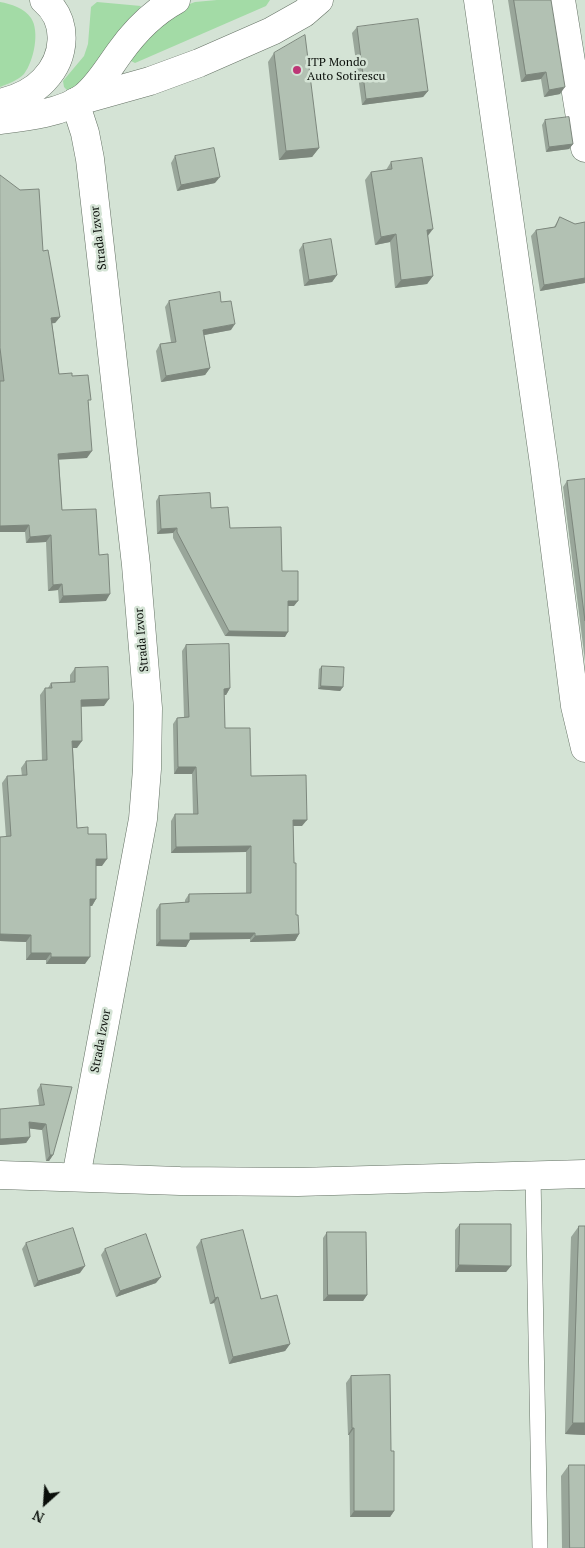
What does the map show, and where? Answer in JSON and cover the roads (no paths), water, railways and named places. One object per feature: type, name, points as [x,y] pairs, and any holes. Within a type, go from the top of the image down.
[{"type":"main road","points":[[0,103],[18,98],[32,90],[45,79],[54,64],[61,47],[62,31],[59,17],[44,0]]},
{"type":"main road","points":[[75,102],[84,97],[94,86],[141,26],[176,0]]},
{"type":"main road","points":[[0,120],[30,117],[55,110],[75,102],[150,81],[199,63],[272,31],[304,13],[319,0]]},
{"type":"main road","points":[[478,0],[576,706],[585,748]]},
{"type":"main road","points":[[561,0],[585,148]]},
{"type":"main road","name":"Strada Izvor","points":[[75,102],[85,133],[90,159],[136,565],[148,708],[147,768],[143,819],[76,1177]]},
{"type":"main road","points":[[0,1175],[180,1181],[298,1182],[585,1174]]},
{"type":"lane","points":[[533,1176],[540,1548]]},
{"type":"place","name":"ITP Mondo Auto Sotirescu","points":[[297,70]]}]
